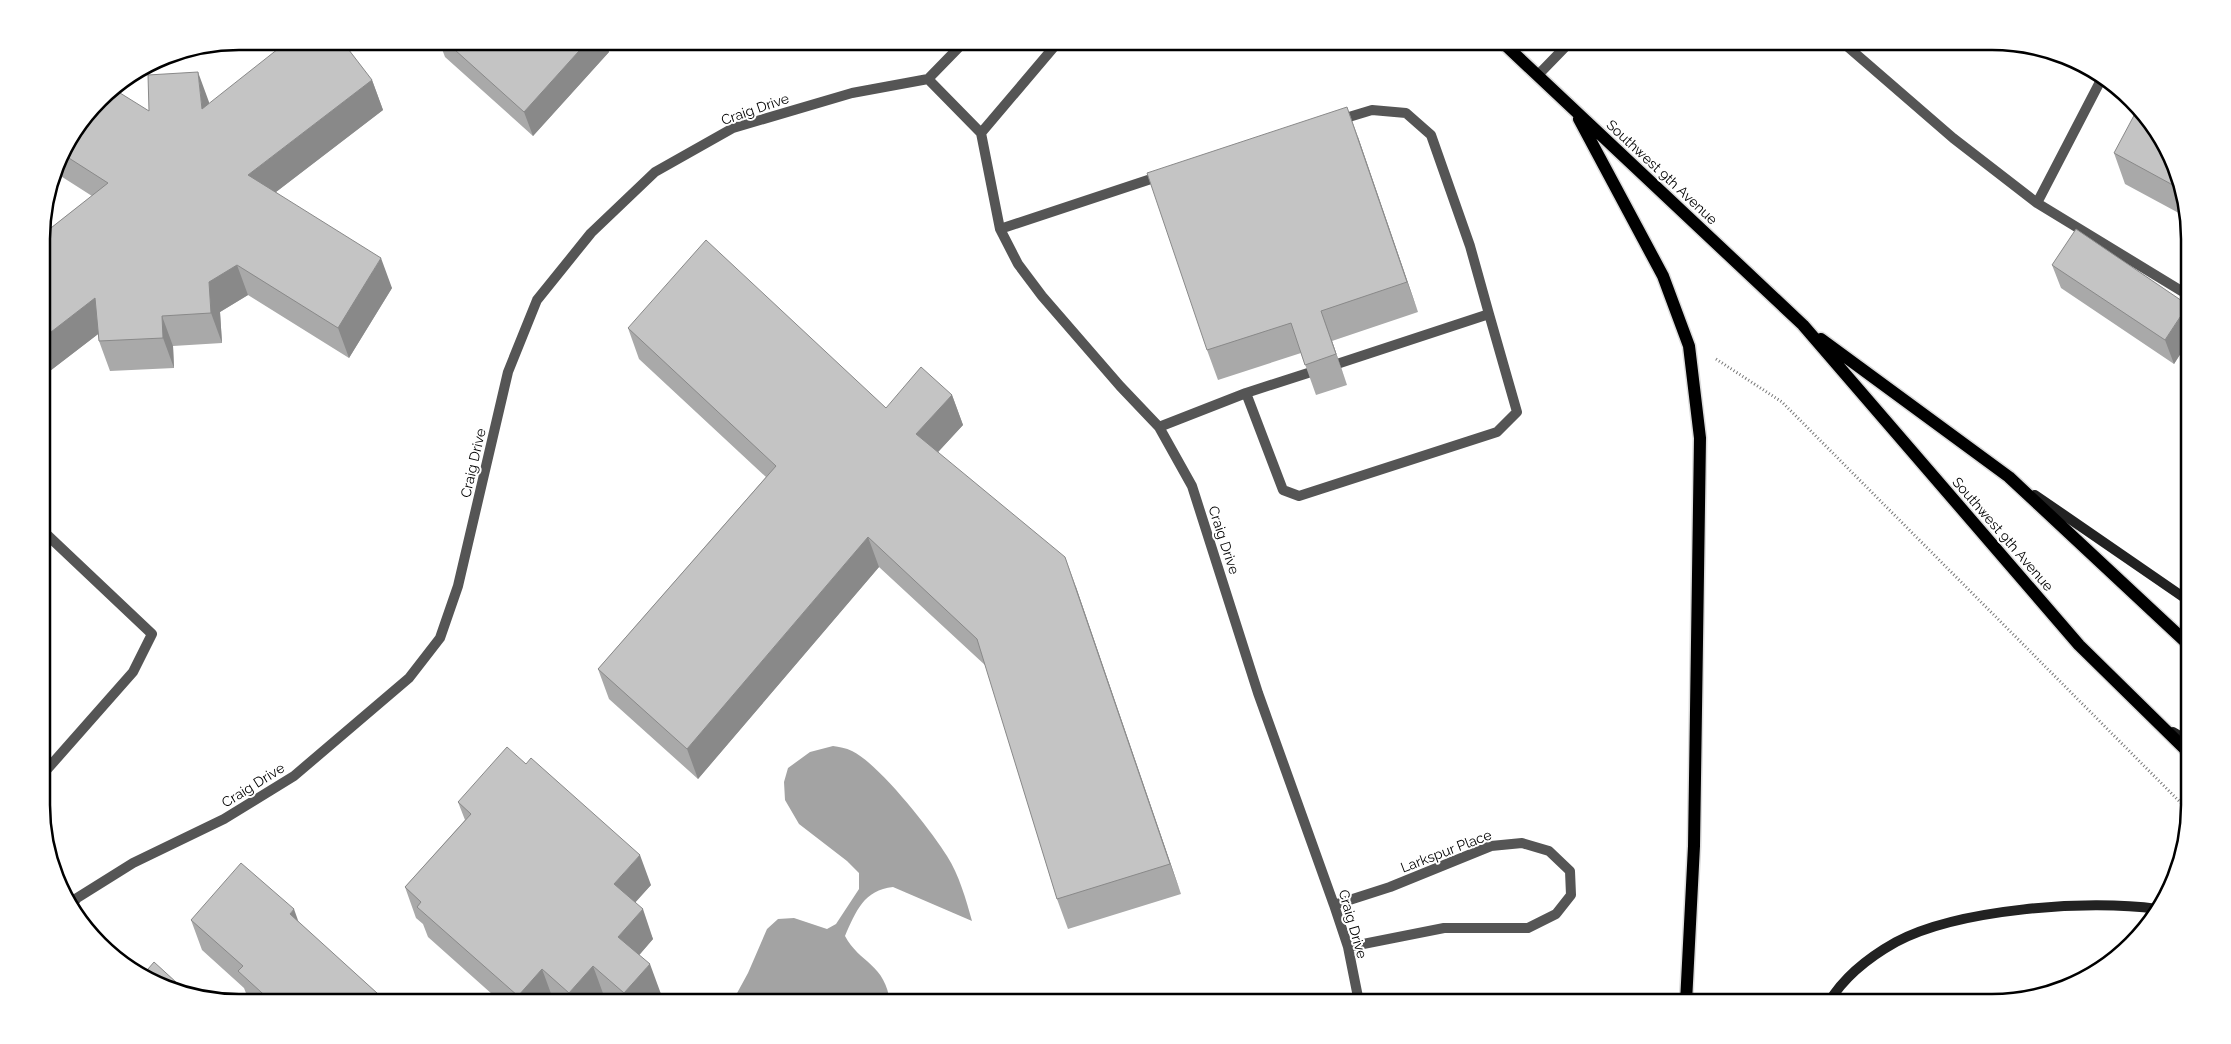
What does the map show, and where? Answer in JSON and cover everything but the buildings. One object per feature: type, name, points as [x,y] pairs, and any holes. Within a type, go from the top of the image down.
[{"type":"main road","name":"Southwest 9th Avenue","points":[[1511,50],[1803,326],[2079,645],[2181,745]]},
{"type":"main road","points":[[1574,110],[1663,276],[1689,346],[1700,438],[1694,846],[1686,994]]},
{"type":"main road","name":"Southwest 9th Avenue","points":[[1803,326],[2009,477],[2181,638]]},
{"type":"main road","points":[[2009,477],[2181,595]]},
{"type":"main road","points":[[2159,724],[2181,737]]},
{"type":"main road","points":[[1836,994],[1858,968],[1897,942],[1933,928],[2004,911],[2078,906],[2150,909]]},
{"type":"lane","points":[[956,50],[928,79],[981,133],[1051,50]]},
{"type":"lane","points":[[1538,75],[1562,50]]},
{"type":"lane","points":[[1851,50],[1952,138],[2037,203],[2181,291]]},
{"type":"lane","name":"Craig Drive","points":[[75,900],[133,863],[224,819],[294,776],[409,678],[440,638],[458,586],[508,372],[537,300],[591,233],[612,212],[655,172],[733,128],[852,92],[928,79]]},
{"type":"lane","points":[[2037,203],[2099,83]]},
{"type":"lane","points":[[1246,393],[1282,490],[1299,496],[1497,432],[1517,412],[1470,246],[1431,135],[1406,112],[1372,110],[1326,124]]},
{"type":"lane","name":"Craig Drive","points":[[981,133],[1000,229],[1018,264],[1042,296],[1120,386],[1159,427],[1192,486],[1258,693],[1348,947],[1357,994]]},
{"type":"lane","points":[[1000,229],[1168,173]]},
{"type":"lane","points":[[1340,363],[1489,314]]},
{"type":"lane","points":[[1159,427],[1246,393],[1308,372]]},
{"type":"lane","points":[[50,538],[152,634],[133,672],[50,766]]},
{"type":"lane","name":"Larkspur Place","points":[[1334,905],[1390,887],[1491,846],[1522,843],[1549,851],[1570,871],[1571,895],[1556,914],[1528,928],[1444,928],[1348,947]]},
{"type":"path","points":[[1715,359],[1782,402],[2181,803]]},
{"type":"shaded area","points":[[833,746],[850,750],[876,769],[903,798],[939,845],[951,863],[962,887],[972,921],[893,887],[875,892],[857,910],[845,936],[857,952],[878,972],[888,994],[737,994],[767,929],[778,919],[794,918],[827,929],[836,924],[859,889],[859,873],[847,861],[799,824],[785,800],[784,782],[788,768],[810,752]]}]
